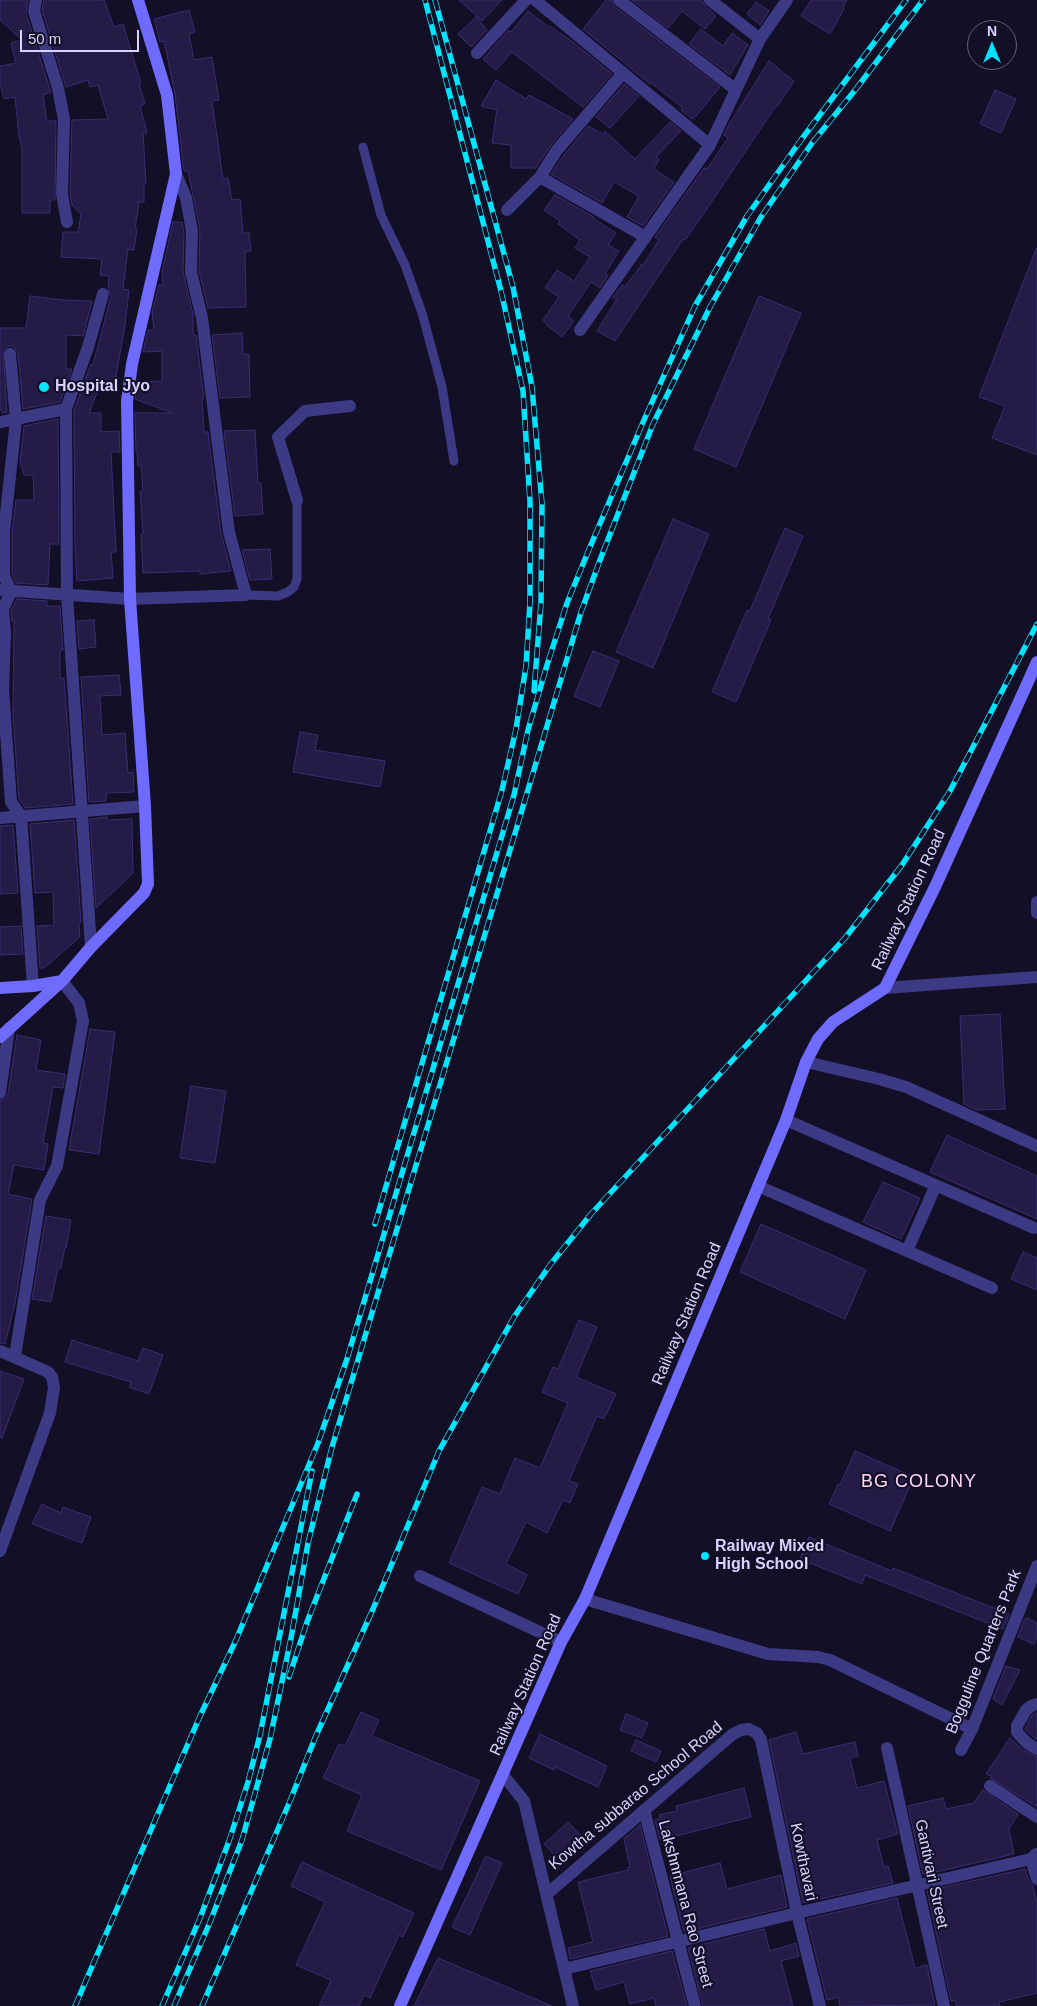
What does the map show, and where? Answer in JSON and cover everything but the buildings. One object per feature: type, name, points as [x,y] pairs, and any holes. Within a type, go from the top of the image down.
[{"type":"street","points":[[36,0],[34,11],[58,88],[64,119],[62,194],[67,222]]},
{"type":"street","points":[[6,591],[130,599],[246,595],[229,532],[202,318],[191,272],[192,231],[186,198],[176,174],[167,95],[138,0]]},
{"type":"street","points":[[477,52],[526,0]]},
{"type":"street","points":[[535,0],[710,145]]},
{"type":"street","points":[[620,0],[735,89]]},
{"type":"street","points":[[710,0],[760,39]]},
{"type":"street","points":[[580,330],[644,236],[710,145],[760,39],[787,0]]},
{"type":"street","points":[[507,210],[540,177],[557,150],[624,73]]},
{"type":"street","points":[[0,1093],[4,1033],[62,981],[91,947],[144,893],[148,884],[145,806],[130,599],[127,401],[132,364],[176,174]]},
{"type":"street","points":[[540,177],[644,236]]},
{"type":"street","points":[[91,947],[67,595],[66,409],[88,347],[103,294]]},
{"type":"street","points":[[10,354],[16,420],[4,500],[4,575],[6,591],[3,610],[5,633],[3,690],[11,802],[21,816],[33,986]]},
{"type":"street","points":[[297,500],[278,437],[305,412],[350,406]]},
{"type":"street","points":[[0,422],[66,409]]},
{"type":"street","name":"Railway Station Road","points":[[400,2006],[561,1642],[585,1599],[786,1120],[806,1062],[818,1039],[833,1022],[885,988],[935,887],[1037,662]]},
{"type":"street","points":[[0,818],[145,806]]},
{"type":"street","points":[[1037,902],[1037,913]]},
{"type":"street","points":[[885,988],[1037,977]]},
{"type":"street","points":[[0,988],[33,986],[62,981]]},
{"type":"street","points":[[15,1356],[40,1200],[57,1166],[83,1021],[79,1003],[62,981]]},
{"type":"street","points":[[806,1062],[906,1087],[1037,1146]]},
{"type":"street","points":[[786,1120],[1034,1228]]},
{"type":"street","points":[[908,1251],[936,1185]]},
{"type":"street","points":[[758,1186],[992,1288]]},
{"type":"street","points":[[0,1351],[48,1372],[54,1381],[50,1413],[0,1551]]},
{"type":"street","name":"Bogguline Quarters Park","points":[[961,1750],[972,1730],[1037,1566]]},
{"type":"street","points":[[420,1576],[561,1642]]},
{"type":"street","points":[[585,1599],[768,1654],[818,1656],[830,1660],[972,1730]]},
{"type":"street","points":[[1037,1704],[1026,1710],[1017,1726],[1017,1732],[1020,1737],[1037,1749]]},
{"type":"street","name":"Kowtha subbarao School Road","points":[[547,1894],[734,1734],[741,1730],[749,1730]]},
{"type":"street","name":"Kowthavari","points":[[749,1730],[757,1734],[761,1740],[797,1913],[820,2006]]},
{"type":"street","name":"Gantivari Street","points":[[887,1748],[944,2006]]},
{"type":"street","name":"Kowtha subbarao School Road","points":[[503,1775],[524,1801],[573,2006]]},
{"type":"street","points":[[990,1786],[1037,1817]]},
{"type":"street","name":"Lakshnmana Rao Street","points":[[644,1810],[696,2006]]},
{"type":"street","points":[[564,1969],[1034,1856],[1037,1879]]},
{"type":"lane","points":[[363,147],[381,215],[405,265],[422,313],[442,387],[454,461]]},
{"type":"lane","points":[[246,595],[278,596],[294,587],[297,579],[297,500]]},
{"type":"railway","points":[[375,1224],[502,790],[516,729],[526,666],[530,603],[530,502],[523,391],[501,291],[425,0]]},
{"type":"railway","points":[[435,0],[513,287],[532,387],[542,504],[541,603],[534,691]]},
{"type":"railway","points":[[75,2006],[200,1716],[236,1640],[318,1443],[347,1359],[514,795],[528,730],[547,665],[567,603],[590,547],[695,306],[747,216],[801,140],[906,0]]},
{"type":"railway","points":[[174,2006],[242,1840],[270,1739],[308,1543],[332,1447],[581,612],[600,560],[653,424],[710,307],[761,217],[812,143],[856,89],[923,0]]},
{"type":"railway","points":[[202,2006],[439,1451],[514,1317],[550,1265],[591,1214],[845,938],[902,865],[950,791],[1037,624]]},
{"type":"railway","points":[[162,2006],[200,1918],[229,1841],[248,1782],[260,1735],[312,1471]]},
{"type":"railway","points":[[289,1677],[307,1622],[357,1494]]},
{"type":"place","name":"Hospital Jyo","points":[[44,387]]},
{"type":"place","name":"Railway Mixed High School","points":[[705,1556]]},
{"type":"district","name":"BG COLONY","points":[[919,1482]]}]
